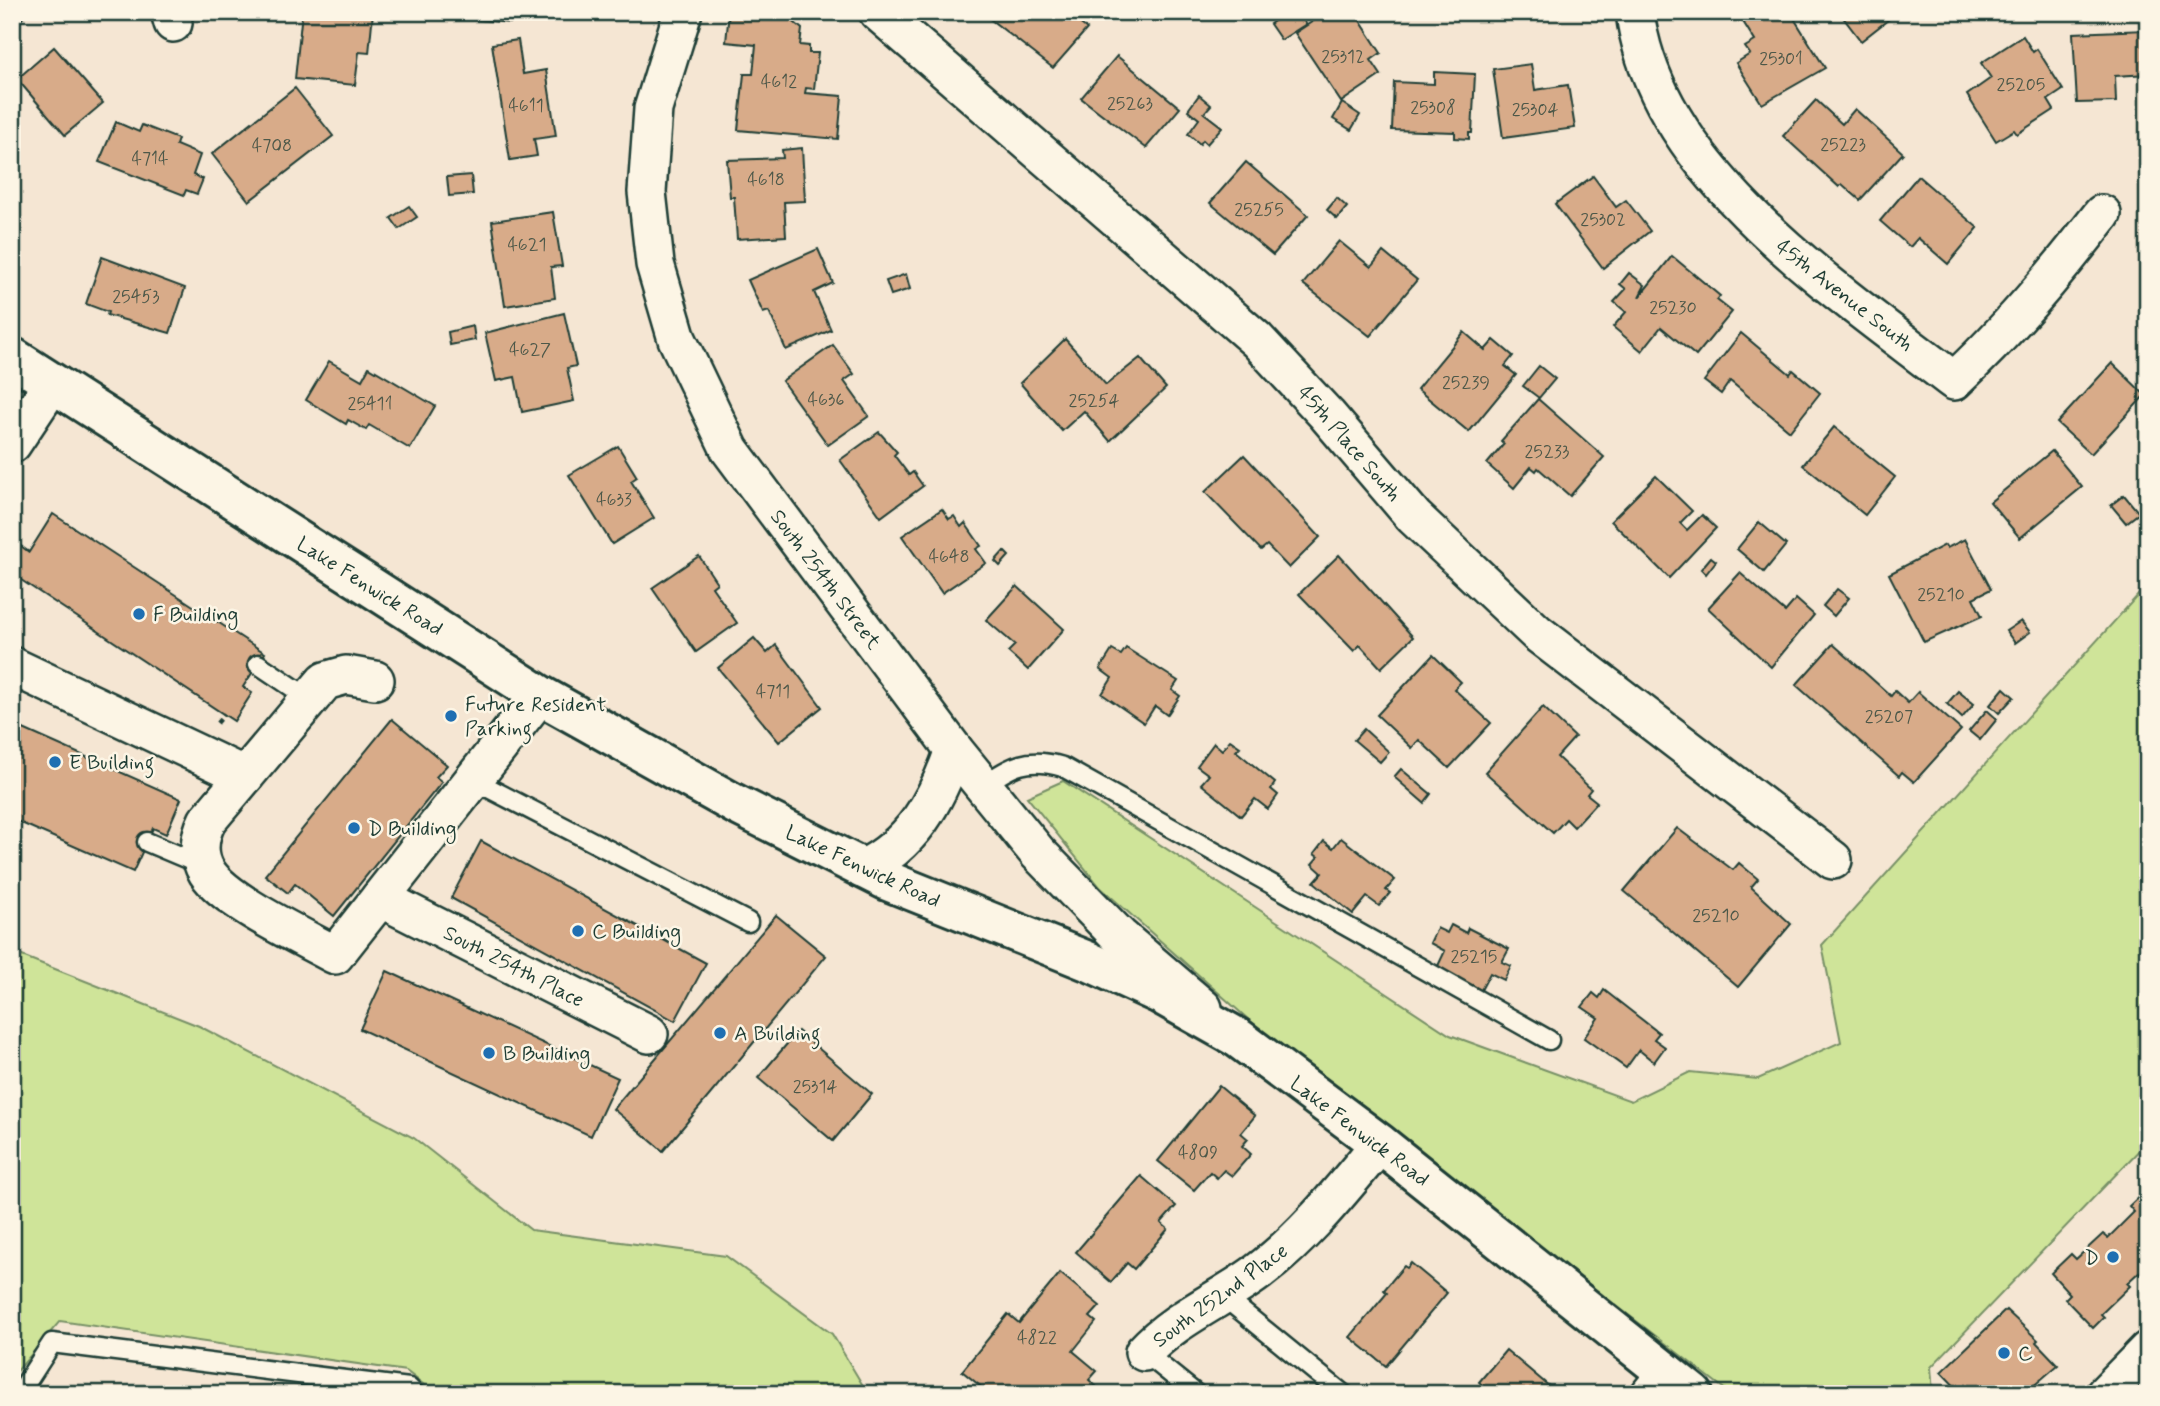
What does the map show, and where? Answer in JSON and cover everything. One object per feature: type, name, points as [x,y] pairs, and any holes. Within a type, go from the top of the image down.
[{"type":"street","name":"South 254th Street","points":[[683,12],[653,109],[646,192],[655,264],[677,339],[730,450],[954,750],[1038,853],[1119,936],[1238,1038]]},
{"type":"street","name":"45th Place South","points":[[878,12],[1257,341],[1328,415],[1414,517],[1536,633],[1833,860]]},
{"type":"street","name":"45th Avenue South","points":[[1634,12],[1638,41],[1672,120],[1716,178],[1776,241],[1954,381],[1997,341],[2056,274],[2102,214]]},
{"type":"street","name":"Lake Fenwick Road","points":[[12,357],[540,695],[735,804],[862,869],[1090,962],[1160,994],[1238,1038],[1380,1144],[1670,1387]]},
{"type":"street","points":[[12,444],[52,384]]},
{"type":"street","points":[[12,666],[245,776]]},
{"type":"street","points":[[375,680],[333,676],[310,699],[205,825],[200,842],[204,866],[212,878],[233,895],[335,955],[540,695]]},
{"type":"street","points":[[862,869],[884,858],[910,835],[929,810],[942,786],[954,750]]},
{"type":"street","name":"South 254th Place","points":[[380,898],[649,1034]]},
{"type":"street","name":"South 252nd Place","points":[[1144,1352],[1163,1335],[1258,1272],[1301,1235],[1380,1144]]},
{"type":"street","points":[[2105,1394],[2148,1350]]},
{"type":"lane","points":[[258,664],[310,699]]},
{"type":"lane","points":[[983,786],[1001,773],[1025,762],[1042,761],[1063,767],[1549,1040]]},
{"type":"lane","points":[[473,779],[748,922]]},
{"type":"lane","points":[[147,842],[204,866]]},
{"type":"lane","points":[[1223,1296],[1343,1394]]},
{"type":"lane","points":[[19,1394],[52,1343],[409,1388],[415,1394]]},
{"type":"lane","points":[[1144,1352],[1196,1394]]},
{"type":"green space","points":[[2148,584],[2148,1141],[1931,1367],[1933,1394],[1731,1394],[1268,1037],[1100,887],[1027,797],[1063,781],[1450,1035],[1631,1101],[1690,1072],[1758,1079],[1841,1042],[1822,945]]},
{"type":"green space","points":[[12,952],[199,1026],[414,1138],[531,1230],[726,1256],[832,1334],[868,1394],[436,1394],[406,1371],[60,1321],[12,1377]]},
{"type":"building","points":[[12,12],[25,15],[12,32]]},
{"type":"building","points":[[302,12],[373,12],[369,53],[359,52],[355,85],[295,79]]},
{"type":"building","points":[[460,12],[511,12],[510,23],[459,18]]},
{"type":"building","points":[[729,12],[782,12],[802,29],[800,45],[809,46],[809,53],[818,53],[814,89],[806,88],[805,93],[842,96],[838,139],[738,130],[744,74],[753,74],[756,45],[726,42]]},
{"type":"building","points":[[989,12],[1066,12],[1087,29],[1053,68],[986,16]]},
{"type":"building","points":[[1287,12],[1298,12],[1306,24],[1281,40],[1270,24]]},
{"type":"building","points":[[1327,12],[1350,12],[1354,18],[1357,16],[1381,53],[1371,60],[1381,75],[1341,102],[1295,33]]},
{"type":"building","points":[[1754,12],[1790,12],[1825,68],[1762,104],[1736,63],[1750,54],[1745,47],[1755,41],[1742,20]]},
{"type":"building","points":[[1839,12],[1898,12],[1861,41]]},
{"type":"building","points":[[2146,30],[2148,74],[2115,76],[2116,102],[2077,103],[2073,33]]},
{"type":"building","points":[[2023,36],[2033,52],[2037,49],[2063,90],[2048,100],[2054,110],[2017,134],[2014,130],[1996,141],[1967,95],[1991,78],[1981,63]]},
{"type":"building","points":[[518,40],[523,74],[546,70],[556,136],[534,139],[537,156],[510,160],[492,44]]},
{"type":"building","points":[[54,47],[103,103],[65,135],[17,79]]},
{"type":"building","points":[[1117,56],[1180,108],[1146,148],[1081,98]]},
{"type":"building","points":[[1531,64],[1535,90],[1568,85],[1575,128],[1503,138],[1493,69]]},
{"type":"building","points":[[1434,72],[1475,74],[1472,133],[1469,133],[1469,139],[1455,138],[1455,132],[1392,130],[1394,82],[1434,84]]},
{"type":"building","points":[[295,88],[333,136],[249,201],[212,154]]},
{"type":"building","points":[[1199,95],[1211,105],[1204,113],[1222,127],[1207,144],[1203,140],[1200,144],[1188,134],[1199,119],[1188,110]]},
{"type":"building","points":[[1816,100],[1842,124],[1855,109],[1903,153],[1860,200],[1842,184],[1839,187],[1783,136]]},
{"type":"building","points":[[1342,103],[1360,115],[1351,130],[1333,119]]},
{"type":"building","points":[[116,122],[139,132],[142,125],[178,139],[176,145],[200,155],[193,175],[203,179],[197,194],[186,190],[184,195],[99,162]]},
{"type":"building","points":[[802,148],[805,201],[784,202],[786,236],[737,239],[734,197],[730,197],[727,160],[783,158],[782,150]]},
{"type":"building","points":[[1246,162],[1308,215],[1273,255],[1210,203]]},
{"type":"building","points":[[471,175],[473,194],[449,196],[447,177]]},
{"type":"building","points":[[1593,176],[1616,207],[1626,200],[1650,231],[1603,268],[1555,204]]},
{"type":"building","points":[[1918,176],[1978,228],[1948,264],[1918,238],[1910,247],[1880,221]]},
{"type":"building","points":[[1337,198],[1347,207],[1337,219],[1327,210]]},
{"type":"building","points":[[409,206],[417,217],[399,229],[391,218]]},
{"type":"building","points":[[553,212],[562,266],[551,267],[555,298],[505,306],[492,221]]},
{"type":"building","points":[[1339,241],[1371,267],[1383,252],[1417,280],[1370,336],[1303,284]]},
{"type":"building","points":[[818,249],[833,283],[814,292],[831,330],[786,350],[769,311],[763,313],[748,280]]},
{"type":"building","points":[[1672,256],[1720,296],[1717,300],[1732,312],[1696,356],[1661,327],[1642,351],[1613,327],[1626,312],[1614,302],[1626,289],[1620,284],[1629,273],[1645,285],[1639,297]]},
{"type":"building","points":[[102,257],[185,288],[170,333],[107,315],[108,312],[86,304]]},
{"type":"building","points":[[906,274],[910,289],[891,295],[886,281]]},
{"type":"building","points":[[564,313],[576,366],[567,368],[574,401],[522,412],[515,377],[496,381],[485,333]]},
{"type":"building","points":[[473,326],[475,340],[450,345],[448,332]]},
{"type":"building","points":[[1464,332],[1485,350],[1494,340],[1513,356],[1505,366],[1516,375],[1469,432],[1417,389]]},
{"type":"building","points":[[1741,333],[1790,374],[1793,370],[1820,393],[1790,431],[1730,381],[1721,394],[1704,381]]},
{"type":"building","points":[[1065,339],[1106,385],[1140,358],[1166,388],[1110,441],[1084,411],[1062,431],[1020,383]]},
{"type":"building","points":[[833,345],[854,374],[844,381],[869,416],[828,445],[782,381]]},
{"type":"building","points":[[329,361],[362,380],[369,367],[435,406],[410,449],[369,425],[366,430],[348,420],[346,424],[306,400]]},
{"type":"building","points":[[2112,363],[2145,395],[2091,454],[2057,423]]},
{"type":"building","points":[[1539,366],[1555,379],[1539,398],[1523,386]]},
{"type":"building","points":[[1538,399],[1604,457],[1570,496],[1538,468],[1536,471],[1531,467],[1514,488],[1487,464],[1504,444],[1501,441]]},
{"type":"building","points":[[1834,427],[1895,477],[1865,515],[1803,465]]},
{"type":"building","points":[[879,432],[897,452],[894,455],[909,475],[913,472],[923,486],[881,517],[840,460]]},
{"type":"building","points":[[618,446],[637,477],[631,481],[654,518],[612,544],[569,475]]},
{"type":"building","points":[[2052,451],[2082,487],[2020,538],[1990,502]]},
{"type":"building","points":[[1244,455],[1320,537],[1289,568],[1267,545],[1261,550],[1205,492]]},
{"type":"building","points":[[1656,476],[1692,511],[1680,523],[1687,530],[1702,515],[1716,528],[1669,578],[1611,521]]},
{"type":"building","points":[[2124,495],[2139,513],[2126,523],[2111,505]]},
{"type":"building","points":[[942,509],[949,519],[954,516],[961,527],[965,523],[981,546],[976,549],[986,563],[942,593],[902,536]]},
{"type":"building","name":"F Building","points":[[53,514],[265,653],[243,687],[252,693],[234,721],[12,574],[12,553],[18,544],[29,552]]},
{"type":"building","points":[[1759,522],[1786,545],[1764,572],[1737,549]]},
{"type":"building","points":[[1965,539],[1991,589],[1973,598],[1982,616],[1924,642],[1889,574],[1945,545],[1947,548]]},
{"type":"building","points":[[1004,551],[1009,556],[1000,566],[995,561]]},
{"type":"building","points":[[1339,555],[1413,637],[1381,668],[1360,645],[1354,651],[1299,594]]},
{"type":"building","points":[[699,556],[717,583],[712,587],[737,623],[696,652],[652,588]]},
{"type":"building","points":[[1711,557],[1716,561],[1706,574],[1701,569]]},
{"type":"building","points":[[1740,573],[1785,612],[1796,599],[1814,615],[1771,667],[1708,608]]},
{"type":"building","points":[[1017,586],[1064,629],[1028,670],[1008,652],[1015,645],[986,620]]},
{"type":"building","points":[[1837,589],[1849,598],[1834,616],[1823,606]]},
{"type":"building","points":[[2021,621],[2030,632],[2015,643],[2006,631]]},
{"type":"building","points":[[754,638],[767,653],[776,645],[822,707],[779,742],[718,668]]},
{"type":"building","points":[[1833,644],[1891,696],[1895,691],[1908,703],[1918,692],[1961,730],[1914,782],[1902,772],[1899,776],[1796,685]]},
{"type":"building","points":[[1126,648],[1178,681],[1172,690],[1180,696],[1167,715],[1155,706],[1144,723],[1102,694],[1112,678],[1100,669],[1112,650],[1121,655]]},
{"type":"building","points":[[1433,655],[1461,682],[1454,689],[1491,723],[1449,768],[1419,740],[1412,748],[1377,715]]},
{"type":"building","points":[[2004,688],[2014,697],[1999,713],[1990,705]]},
{"type":"building","points":[[1958,691],[1974,704],[1962,718],[1947,704]]},
{"type":"building","points":[[1543,707],[1575,737],[1557,757],[1591,789],[1587,794],[1597,802],[1574,827],[1566,819],[1553,833],[1485,772]]},
{"type":"building","points":[[1987,710],[1997,719],[1980,740],[1969,731]]},
{"type":"building","name":"D Building","points":[[392,719],[447,765],[436,777],[442,782],[334,916],[295,884],[288,893],[265,875]]},
{"type":"building","name":"E Building","points":[[12,724],[181,799],[166,834],[153,828],[133,872],[12,819]]},
{"type":"building","points":[[1364,729],[1389,752],[1380,762],[1354,740]]},
{"type":"building","points":[[1230,740],[1240,747],[1236,751],[1275,783],[1271,789],[1278,795],[1268,809],[1255,799],[1241,816],[1201,784],[1209,775],[1197,766],[1214,743],[1222,750]]},
{"type":"building","points":[[1401,769],[1431,794],[1424,803],[1394,777]]},
{"type":"building","points":[[1677,828],[1733,870],[1739,863],[1758,879],[1751,887],[1791,924],[1738,987],[1624,891]]},
{"type":"building","points":[[1341,838],[1395,880],[1386,890],[1390,893],[1379,906],[1367,897],[1353,914],[1314,882],[1322,873],[1312,864],[1318,857],[1314,854],[1324,841],[1333,848]]},
{"type":"building","name":"C Building","points":[[481,841],[706,963],[675,1021],[451,898]]},
{"type":"building","name":"A Building","points":[[776,915],[826,956],[663,1151],[613,1109]]},
{"type":"building","points":[[1451,925],[1466,933],[1468,928],[1509,949],[1502,962],[1511,966],[1504,980],[1490,973],[1480,992],[1436,970],[1445,951],[1430,943],[1437,928],[1447,933]]},
{"type":"building","name":"B Building","points":[[387,971],[618,1078],[591,1136],[360,1029]]},
{"type":"building","points":[[1604,990],[1659,1033],[1654,1039],[1665,1047],[1654,1062],[1639,1050],[1626,1068],[1584,1038],[1598,1018],[1582,1007],[1593,993],[1599,998]]},
{"type":"building","points":[[798,1031],[872,1094],[833,1141],[758,1078]]},
{"type":"building","points":[[1219,1086],[1255,1116],[1241,1133],[1248,1139],[1242,1146],[1251,1154],[1232,1176],[1224,1170],[1217,1178],[1210,1172],[1194,1190],[1158,1161]]},
{"type":"building","points":[[1141,1176],[1176,1206],[1161,1223],[1168,1229],[1134,1269],[1127,1263],[1111,1282],[1076,1252]]},
{"type":"building","name":"D","points":[[2148,1188],[2148,1273],[2144,1277],[2139,1272],[2127,1283],[2130,1286],[2101,1314],[2104,1317],[2093,1328],[2065,1299],[2070,1294],[2051,1273],[2071,1254],[2076,1259],[2103,1234],[2108,1238],[2134,1212],[2129,1206]]},
{"type":"building","points":[[1411,1263],[1447,1293],[1386,1366],[1350,1337],[1387,1293],[1384,1290],[1404,1266],[1407,1268]]},
{"type":"building","points":[[1060,1273],[1100,1306],[1090,1317],[1096,1322],[1073,1351],[1097,1371],[1089,1380],[1105,1394],[990,1394],[962,1371],[1008,1314],[1019,1323]]},
{"type":"building","name":"C","points":[[2006,1310],[2038,1340],[2036,1342],[2058,1365],[2024,1394],[1962,1394],[1941,1372]]},
{"type":"building","points":[[1506,1350],[1556,1392],[1492,1394],[1479,1382]]},
{"type":"place","name":"F Building","points":[[139,614]]},
{"type":"place","name":"Future Resident Parking","points":[[451,716]]},
{"type":"place","name":"E Building","points":[[55,762]]},
{"type":"place","name":"D Building","points":[[354,828]]},
{"type":"place","name":"C Building","points":[[578,931]]},
{"type":"place","name":"A Building","points":[[720,1033]]},
{"type":"place","name":"B Building","points":[[489,1053]]},
{"type":"place","name":"D","points":[[2113,1257]]},
{"type":"place","name":"C","points":[[2004,1353]]}]
